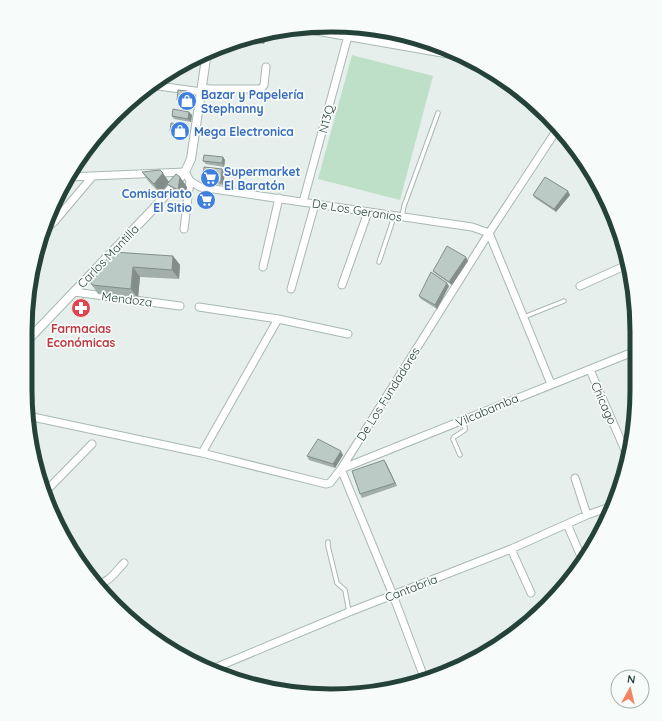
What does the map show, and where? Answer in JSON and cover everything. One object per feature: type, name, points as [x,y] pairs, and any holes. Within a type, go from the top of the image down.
[{"type":"street","points":[[326,32],[436,51]]},
{"type":"street","name":"N13Q","points":[[303,202],[348,36]]},
{"type":"street","name":"Carlos Mantilla","points":[[32,337],[155,208],[185,172],[191,159],[206,60]]},
{"type":"street","points":[[160,86],[202,90],[261,89],[264,85],[266,67]]},
{"type":"street","name":"De Los Fundadores","points":[[202,454],[326,484],[330,483],[341,469],[489,233],[555,133]]},
{"type":"street","points":[[74,177],[185,172],[190,180],[184,229]]},
{"type":"street","points":[[52,224],[92,177]]},
{"type":"street","name":"De Los Geranios","points":[[190,180],[200,187],[472,228],[489,233]]},
{"type":"street","points":[[263,267],[279,198]]},
{"type":"street","points":[[291,289],[315,204]]},
{"type":"street","points":[[342,285],[368,212]]},
{"type":"street","points":[[489,233],[551,384]]},
{"type":"street","points":[[580,286],[623,267]]},
{"type":"street","name":"Mendoza","points":[[74,292],[180,306]]},
{"type":"street","points":[[199,307],[278,319],[348,334]]},
{"type":"street","points":[[34,417],[202,454],[278,319]]},
{"type":"street","name":"Vilcabamba","points":[[341,469],[630,353]]},
{"type":"street","name":"Chicago","points":[[590,370],[624,448]]},
{"type":"street","points":[[49,488],[92,444]]},
{"type":"street","points":[[341,469],[393,595],[423,674]]},
{"type":"street","points":[[575,478],[587,515]]},
{"type":"street","name":"Cantabria","points":[[218,667],[349,612],[510,549],[587,515],[605,509]]},
{"type":"street","points":[[567,524],[580,555]]},
{"type":"street","points":[[510,549],[531,593]]},
{"type":"street","points":[[102,583],[106,581],[124,563]]},
{"type":"lane","points":[[402,218],[404,206],[438,113]]},
{"type":"lane","points":[[379,262],[393,216]]},
{"type":"lane","points":[[524,317],[564,300]]},
{"type":"lane","points":[[460,455],[454,437],[465,430],[465,426],[461,421]]},
{"type":"lane","points":[[328,542],[338,583],[345,590],[349,612]]},
{"type":"green space","points":[[352,55],[433,76],[400,200],[318,179]]},
{"type":"building","name":"Bazar y Papelería Stephanny","points":[[178,90],[187,91],[192,96],[192,102],[177,100]]},
{"type":"building","points":[[173,109],[189,112],[188,119],[172,116]]},
{"type":"building","points":[[171,123],[185,125],[184,133],[170,131]]},
{"type":"building","points":[[204,155],[223,157],[222,163],[203,161]]},
{"type":"building","points":[[204,167],[222,169],[221,182],[203,180]]},
{"type":"building","points":[[160,170],[163,173],[154,184],[142,172]]},
{"type":"building","points":[[176,174],[180,177],[178,190],[167,184]]},
{"type":"building","points":[[545,177],[568,191],[554,209],[533,195]]},
{"type":"building","points":[[447,246],[466,257],[449,282],[433,271]]},
{"type":"building","points":[[113,252],[173,256],[172,270],[133,267],[131,289],[92,285],[90,280]]},
{"type":"building","points":[[431,272],[447,283],[435,305],[419,296]]},
{"type":"building","points":[[83,298],[82,311],[71,309],[77,300]]},
{"type":"building","points":[[318,439],[341,451],[333,464],[307,456]]},
{"type":"building","points":[[384,460],[395,483],[360,494],[352,471]]},
{"type":"place","name":"Bazar y Papelería Stephanny","points":[[187,101]]},
{"type":"place","name":"Mega Electronica","points":[[180,131]]},
{"type":"place","name":"Supermarket El Baratón","points":[[210,178]]},
{"type":"place","name":"Comisariato El Sitio","points":[[206,200]]},
{"type":"place","name":"Farmacias Económicas","points":[[81,308]]}]
